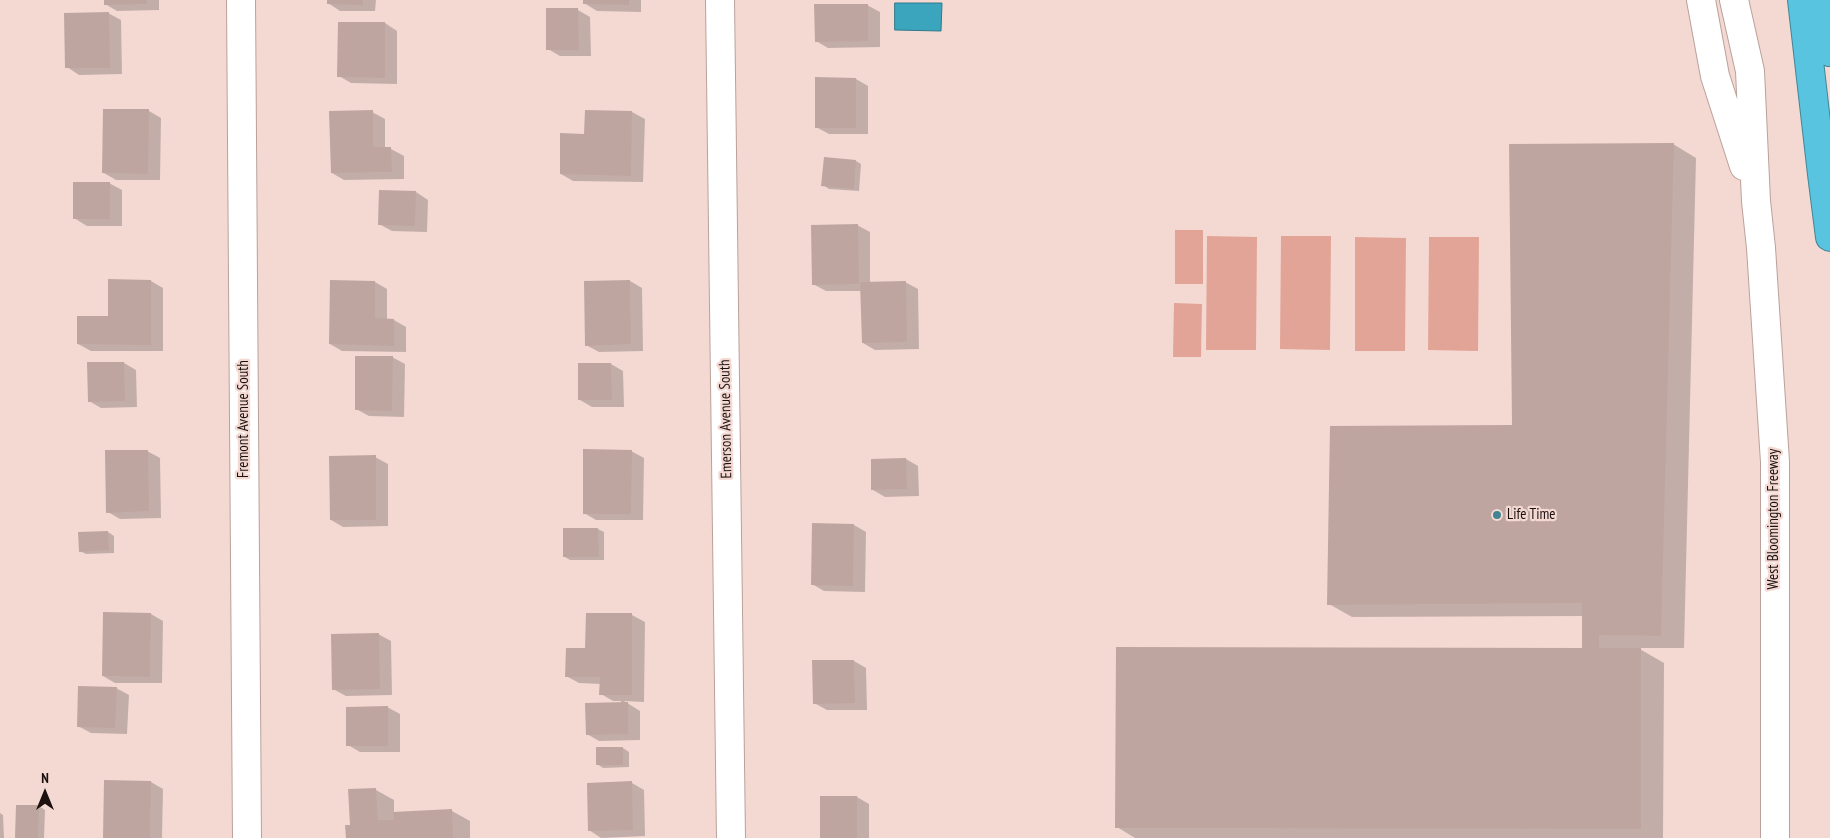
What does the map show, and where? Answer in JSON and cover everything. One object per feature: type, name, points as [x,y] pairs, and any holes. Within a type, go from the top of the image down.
[{"type":"highway","points":[[1793,0],[1805,30]]},
{"type":"highway","points":[[1802,0],[1830,237]]},
{"type":"highway","points":[[1826,0],[1830,52]]},
{"type":"highway","points":[[1822,174],[1830,94]]},
{"type":"street","name":"Fremont Avenue South","points":[[241,0],[247,838]]},
{"type":"street","name":"Emerson Avenue South","points":[[720,0],[732,838]]},
{"type":"street","name":"West Bloomington Freeway","points":[[1701,0],[1715,76],[1756,201]]},
{"type":"street","name":"West Bloomington Freeway","points":[[1734,0],[1750,71],[1756,201],[1761,248],[1775,462],[1775,838]]},
{"type":"shaded area","points":[[1175,230],[1203,230],[1203,284],[1175,284]]},
{"type":"shaded area","points":[[1207,236],[1257,237],[1256,350],[1206,350]]},
{"type":"shaded area","points":[[1281,236],[1331,236],[1330,350],[1280,349]]},
{"type":"shaded area","points":[[1355,237],[1406,238],[1405,351],[1355,351]]},
{"type":"shaded area","points":[[1429,237],[1479,237],[1478,351],[1428,350]]},
{"type":"shaded area","points":[[1174,303],[1202,304],[1201,357],[1173,357]]},
{"type":"water","points":[[895,3],[942,3],[941,31],[895,30]]},
{"type":"building","points":[[104,0],[147,0],[147,4],[104,5]]},
{"type":"building","points":[[327,0],[363,0],[363,5],[327,4]]},
{"type":"building","points":[[583,0],[629,0],[629,5],[583,4]]},
{"type":"building","points":[[814,4],[868,4],[868,41],[815,42]]},
{"type":"building","points":[[546,8],[578,8],[579,50],[546,50]]},
{"type":"building","points":[[109,12],[110,68],[65,68],[64,13]]},
{"type":"building","points":[[338,22],[385,22],[385,78],[337,77]]},
{"type":"building","points":[[815,77],[856,78],[856,128],[815,128]]},
{"type":"building","points":[[103,109],[149,109],[148,174],[102,173]]},
{"type":"building","points":[[373,110],[373,147],[391,147],[392,172],[331,173],[329,111]]},
{"type":"building","points":[[585,110],[632,111],[631,176],[560,174],[560,133],[584,134]]},
{"type":"building","name":"Life Time","points":[[1674,143],[1661,636],[1599,635],[1599,648],[1641,648],[1641,829],[1115,828],[1116,647],[1582,648],[1582,603],[1327,605],[1330,426],[1512,425],[1509,144]]},
{"type":"building","points":[[824,157],[856,160],[854,189],[821,186]]},
{"type":"building","points":[[73,182],[110,182],[110,219],[73,219]]},
{"type":"building","points":[[379,190],[416,191],[415,226],[378,225]]},
{"type":"building","points":[[858,224],[859,284],[812,285],[811,225]]},
{"type":"building","points":[[108,279],[151,280],[151,345],[77,344],[77,316],[108,316]]},
{"type":"building","points":[[330,280],[375,281],[375,318],[394,319],[394,346],[329,344]]},
{"type":"building","points":[[630,280],[631,344],[585,346],[584,281]]},
{"type":"building","points":[[906,281],[907,342],[862,343],[860,282]]},
{"type":"building","points":[[355,356],[393,356],[392,411],[355,410]]},
{"type":"building","points":[[87,362],[124,362],[125,401],[88,402]]},
{"type":"building","points":[[578,363],[611,363],[612,400],[578,400]]},
{"type":"building","points":[[583,449],[632,450],[631,514],[583,514]]},
{"type":"building","points":[[105,450],[148,450],[149,511],[106,513]]},
{"type":"building","points":[[376,455],[376,520],[330,520],[329,456]]},
{"type":"building","points":[[906,458],[907,489],[871,490],[871,459]]},
{"type":"building","points":[[812,523],[854,524],[853,586],[811,585]]},
{"type":"building","points":[[563,528],[598,528],[599,557],[563,557]]},
{"type":"building","points":[[108,531],[109,550],[79,552],[78,532]]},
{"type":"building","points":[[103,612],[151,613],[150,677],[102,676]]},
{"type":"building","points":[[586,613],[632,613],[632,695],[599,695],[600,677],[565,677],[566,648],[585,648]]},
{"type":"building","points":[[379,633],[380,689],[332,690],[331,634]]},
{"type":"building","points":[[812,660],[854,660],[855,703],[813,704]]},
{"type":"building","points":[[78,686],[117,687],[115,728],[77,727]]},
{"type":"building","points":[[628,702],[628,734],[586,735],[585,703]]},
{"type":"building","points":[[388,706],[388,746],[346,746],[346,707]]},
{"type":"building","points":[[596,747],[623,747],[623,765],[596,765]]},
{"type":"building","points":[[104,780],[151,781],[150,838],[103,838]]},
{"type":"building","points":[[632,781],[633,830],[588,831],[587,783]]},
{"type":"building","points":[[376,788],[378,820],[394,820],[393,812],[452,809],[453,838],[346,838],[345,825],[350,825],[348,789]]},
{"type":"building","points":[[820,796],[857,796],[857,838],[820,838]]},
{"type":"building","points":[[16,805],[39,805],[38,838],[15,838]]},
{"type":"place","name":"Life Time","points":[[1497,515]]}]
